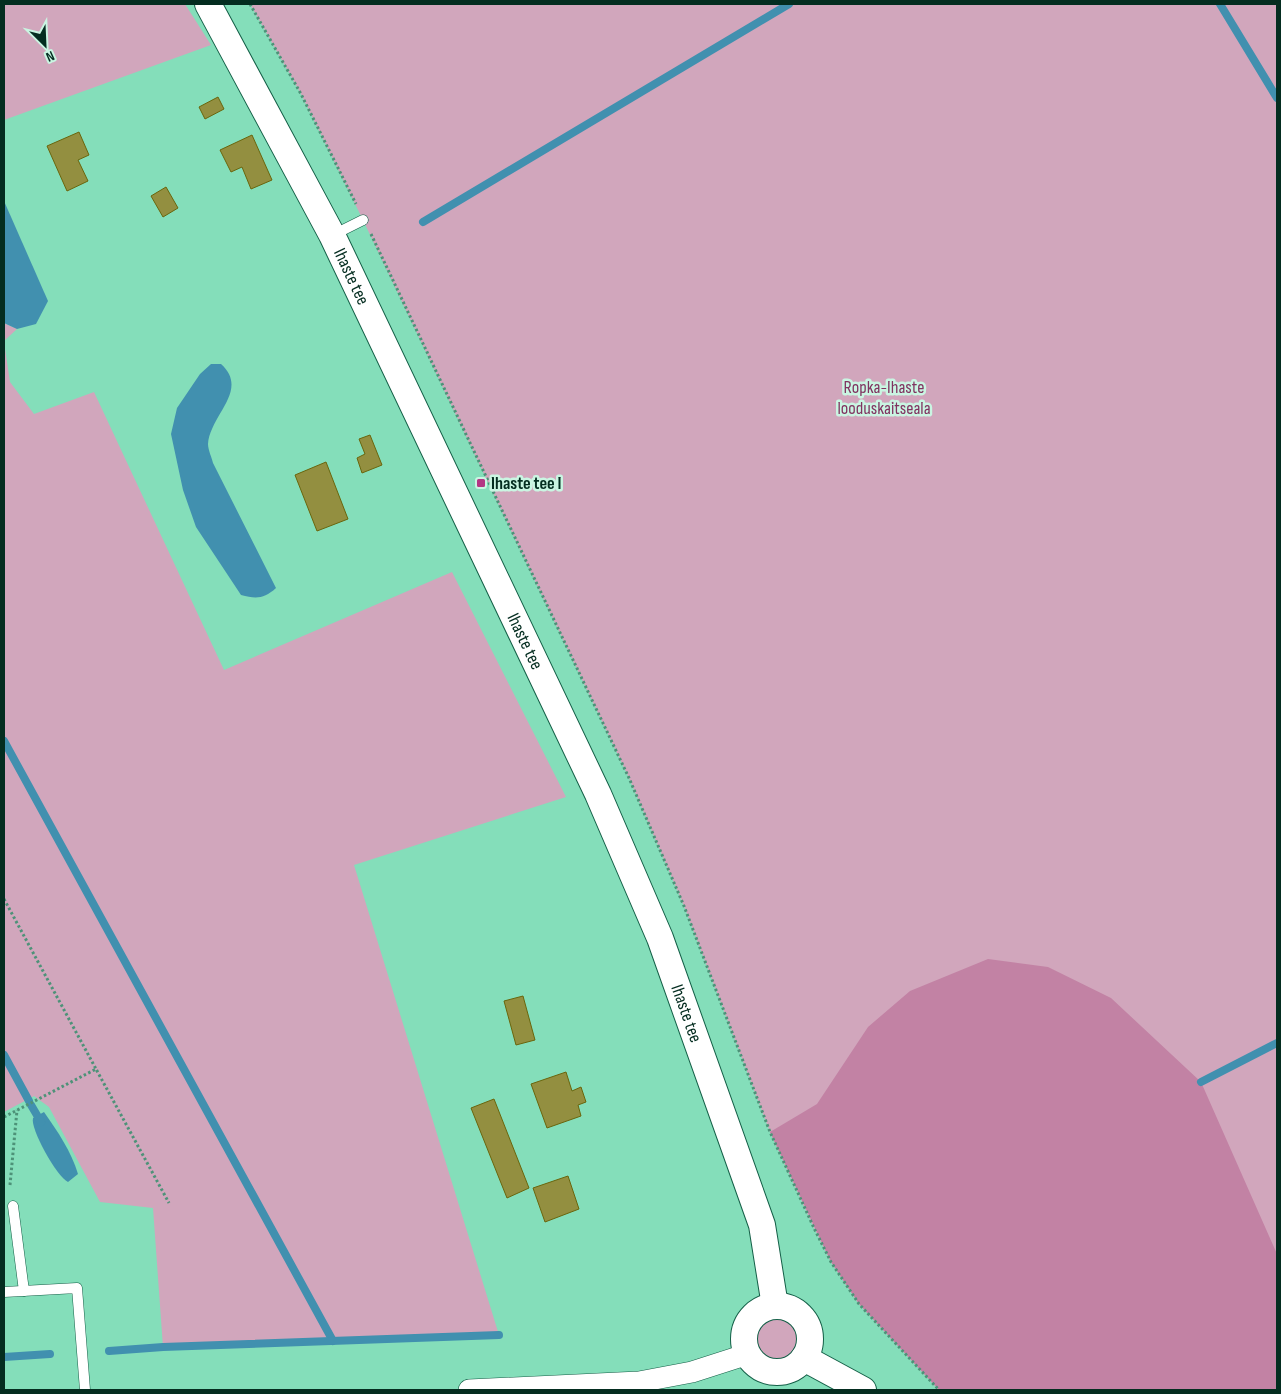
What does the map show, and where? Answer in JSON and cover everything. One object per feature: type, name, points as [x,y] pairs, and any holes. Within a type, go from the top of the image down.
[{"type":"street","name":"Ihaste tee","points":[[208,4],[332,235],[598,794],[660,938],[762,1225],[775,1306]]},
{"type":"street","points":[[775,1306],[796,1311],[809,1328],[809,1348],[804,1358],[786,1371],[775,1372],[755,1364],[748,1354],[744,1333],[748,1322],[755,1314],[775,1306]]},
{"type":"street","points":[[469,1390],[639,1382],[692,1372],[748,1354]]},
{"type":"street","points":[[804,1358],[863,1390]]},
{"type":"lane","points":[[332,235],[364,220]]},
{"type":"lane","points":[[13,1206],[24,1291]]},
{"type":"lane","points":[[4,1292],[77,1288],[85,1390]]},
{"type":"path","points":[[250,4],[301,94],[364,220],[629,778],[684,906],[770,1132],[814,1228],[831,1262],[860,1304],[939,1390]]},
{"type":"path","points":[[4,899],[169,1204]]},
{"type":"path","points":[[4,1117],[96,1069]]},
{"type":"path","points":[[10,1185],[17,1110]]},
{"type":"green space","points":[[4,4],[185,4],[211,45],[4,120]]},
{"type":"green space","name":"Ropka-Ihaste looduskaitseala","points":[[250,4],[1277,4],[1277,1390],[939,1390],[859,1304],[831,1262],[770,1132],[684,906],[629,778],[363,220],[301,94]]},
{"type":"green space","points":[[4,323],[17,329],[4,341]]},
{"type":"green space","points":[[4,342],[10,382],[34,414],[94,392],[224,670],[452,572],[566,797],[354,865],[499,1335],[163,1347],[153,1208],[100,1202],[49,1107],[34,1096],[4,1112]]},
{"type":"green space","points":[[776,1315],[794,1322],[801,1340],[794,1358],[776,1365],[758,1358],[751,1340],[758,1322]]},
{"type":"shaded area","points":[[988,959],[1048,967],[1111,998],[1201,1082],[1277,1254],[1277,1390],[939,1390],[859,1304],[831,1262],[770,1132],[817,1104],[868,1027],[910,991]]},
{"type":"water","points":[[4,201],[48,301],[36,324],[17,329],[4,323]]},
{"type":"water","points":[[211,364],[221,364],[229,374],[231,383],[226,403],[210,433],[209,449],[213,463],[276,588],[260,597],[241,595],[196,527],[183,490],[171,434],[177,408],[200,374]]},
{"type":"water","points":[[44,1112],[68,1150],[78,1174],[68,1182],[51,1162],[33,1124],[33,1118]]},
{"type":"building","points":[[218,97],[224,109],[205,119],[199,107]]},
{"type":"building","points":[[79,132],[89,155],[78,160],[88,181],[67,191],[47,146]]},
{"type":"building","points":[[252,135],[272,180],[251,189],[242,167],[231,172],[220,150]]},
{"type":"building","points":[[166,187],[178,208],[163,217],[151,196]]},
{"type":"building","points":[[370,435],[382,465],[362,473],[357,458],[365,454],[359,439]]},
{"type":"building","points":[[326,462],[348,519],[317,531],[295,475]]},
{"type":"building","points":[[523,996],[535,1040],[516,1045],[504,1001]]},
{"type":"building","points":[[566,1072],[572,1091],[581,1087],[586,1102],[578,1105],[581,1116],[547,1128],[531,1084]]},
{"type":"building","points":[[494,1099],[529,1188],[507,1198],[471,1108]]},
{"type":"building","points":[[568,1176],[579,1209],[545,1222],[533,1188]]},
{"type":"waterway","points":[[423,222],[789,4]]},
{"type":"waterway","points":[[1220,4],[1277,98]]},
{"type":"waterway","points":[[4,741],[333,1341]]},
{"type":"waterway","points":[[1201,1082],[1277,1043]]},
{"type":"waterway","points":[[4,1055],[29,1101]]},
{"type":"waterway","points":[[31,1105],[41,1122]]},
{"type":"waterway","points":[[109,1351],[163,1347],[499,1335]]},
{"type":"waterway","points":[[4,1357],[50,1354]]},
{"type":"place","name":"Ihaste tee I","points":[[481,483]]}]
